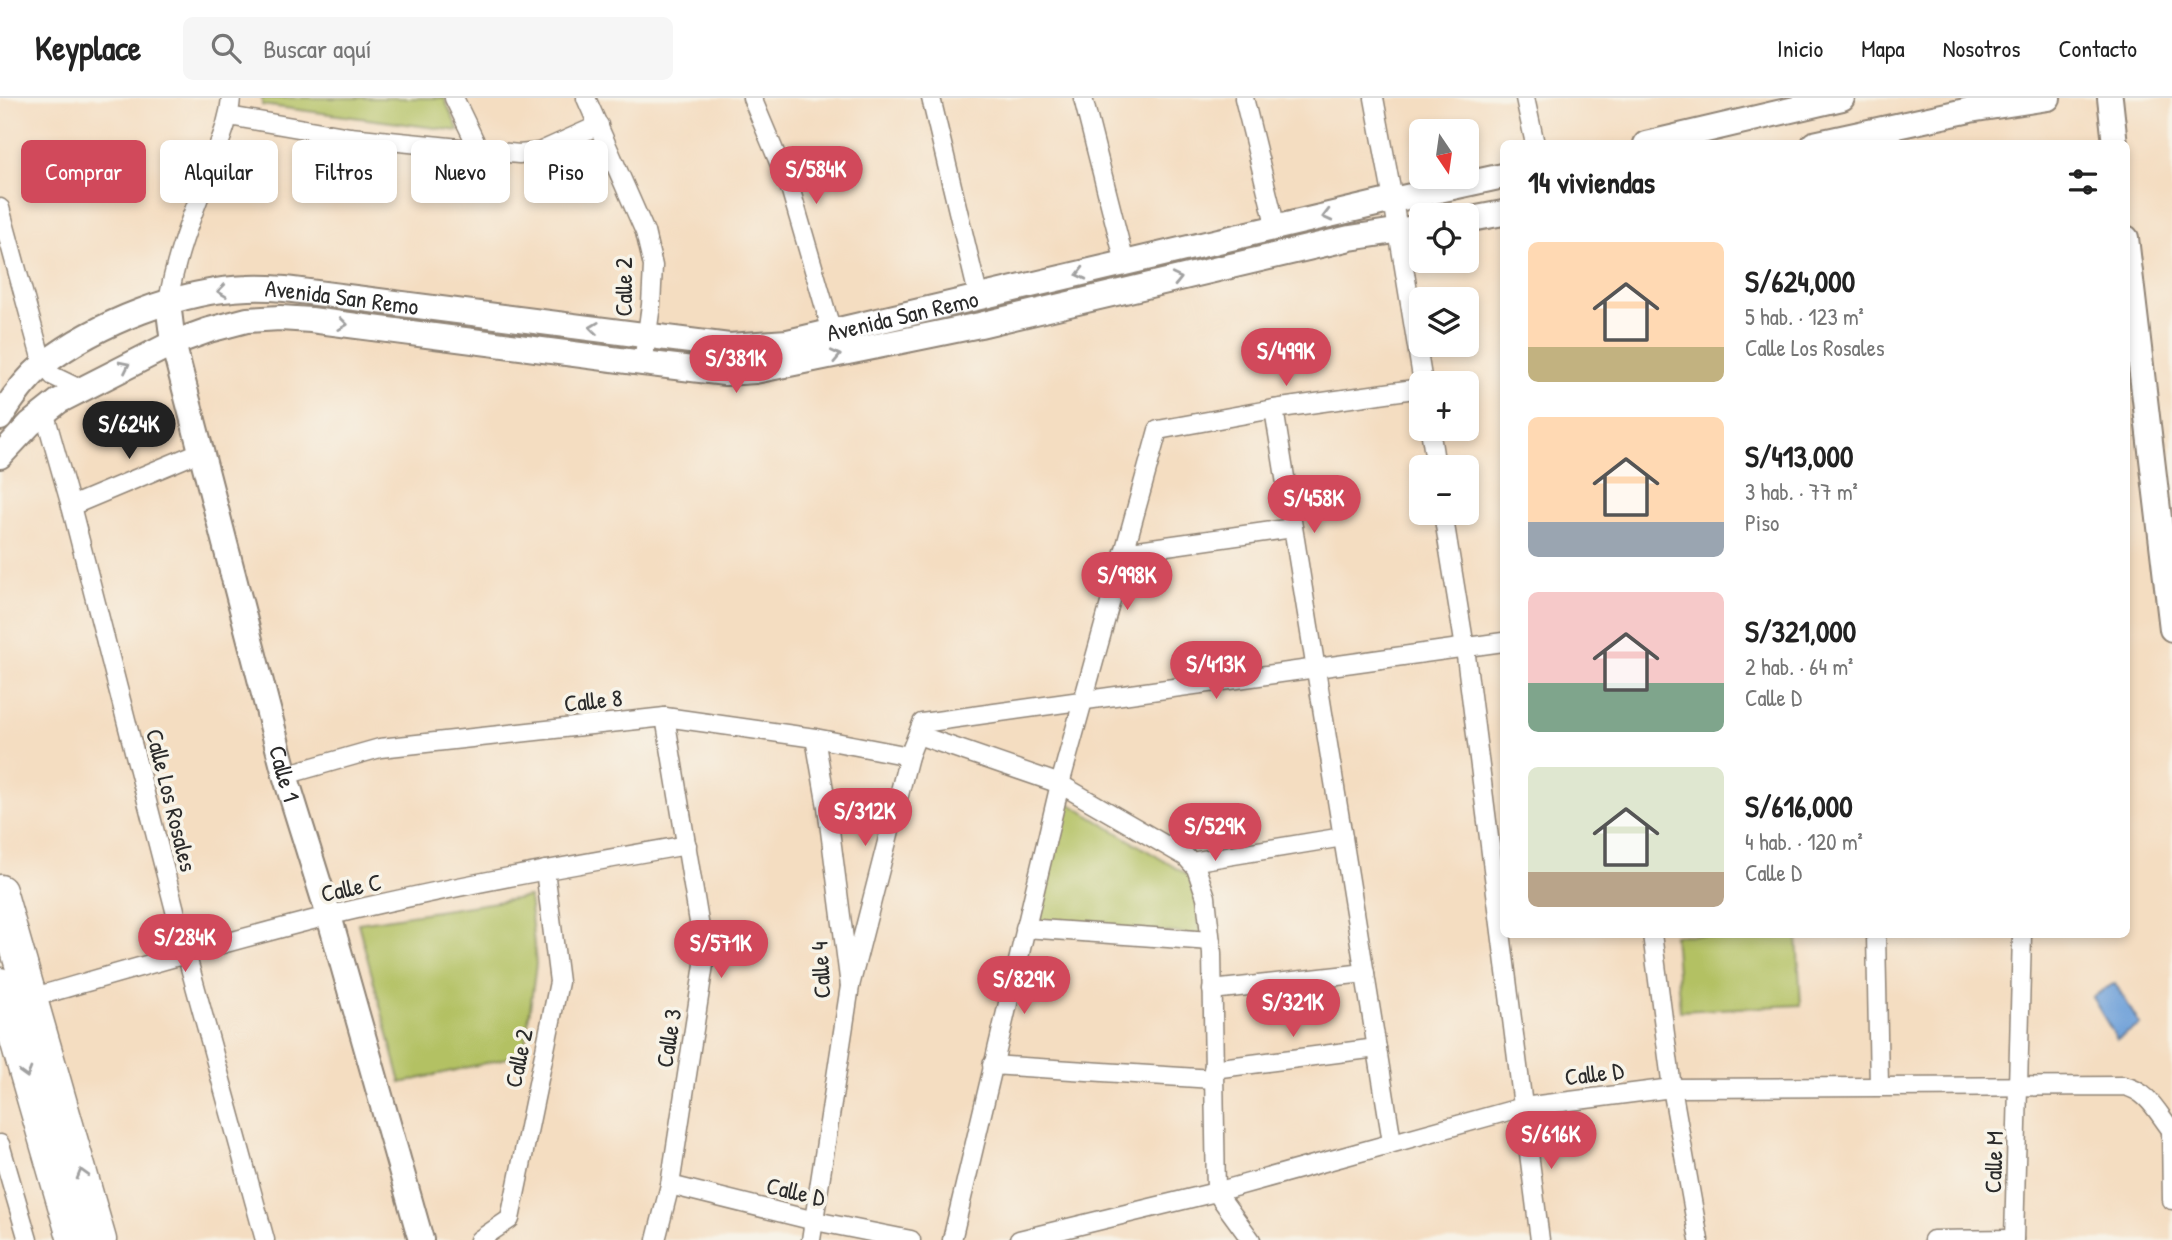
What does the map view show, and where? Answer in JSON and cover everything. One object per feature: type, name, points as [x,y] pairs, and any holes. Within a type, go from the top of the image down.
[{"type":"highway","points":[[0,891],[100,1240]]},
{"type":"highway","points":[[0,984],[74,1240]]},
{"type":"main road","points":[[1857,139],[1970,110],[2048,98]]},
{"type":"main road","points":[[2110,98],[2115,140]]},
{"type":"main road","points":[[1663,140],[1834,99]]},
{"type":"main road","name":"Avenida San Remo","points":[[0,418],[22,386],[43,365],[67,348],[108,326],[168,303],[208,293],[247,288],[285,289],[729,346],[755,346],[788,342],[979,299],[1500,177]]},
{"type":"main road","points":[[1479,218],[1500,214]]},
{"type":"main road","name":"Avenida San Remo","points":[[0,456],[44,411],[80,389],[173,343],[247,320],[311,320],[725,373],[767,369],[979,325],[1409,228]]},
{"type":"main road","points":[[2130,272],[2172,629]]},
{"type":"main road","name":"Calle 1","points":[[168,303],[173,343],[285,775],[329,916],[421,1240]]},
{"type":"street","points":[[454,98],[474,140]]},
{"type":"street","name":"Calle 2","points":[[586,98],[645,232],[653,266],[643,363]]},
{"type":"street","points":[[752,98],[791,191],[832,332]]},
{"type":"street","points":[[931,98],[979,299]]},
{"type":"street","points":[[1083,98],[1125,263]]},
{"type":"street","points":[[1244,98],[1276,228]]},
{"type":"street","points":[[1374,98],[1393,200],[1409,228]]},
{"type":"street","points":[[1525,98],[1534,140]]},
{"type":"street","points":[[168,303],[170,287],[192,217],[230,107],[350,137],[411,143]]},
{"type":"street","points":[[510,153],[539,152],[599,125]]},
{"type":"street","points":[[0,208],[43,365],[53,376],[80,389]]},
{"type":"street","points":[[1413,273],[1421,371]]},
{"type":"street","points":[[952,1240],[1060,784],[1158,430],[1409,388]]},
{"type":"street","points":[[1274,409],[1392,1142]]},
{"type":"street","name":"Calle Los Rosales","points":[[44,411],[186,953],[265,1240]]},
{"type":"street","points":[[71,506],[202,451]]},
{"type":"street","points":[[1445,525],[1465,648],[1500,925]]},
{"type":"street","points":[[1124,552],[1293,528]]},
{"type":"street","points":[[850,986],[909,756],[922,723],[1500,642]]},
{"type":"street","name":"Calle 8","points":[[285,775],[380,748],[665,717],[815,738],[909,756]]},
{"type":"street","name":"Calle 3","points":[[656,1240],[670,1185],[705,958],[665,717]]},
{"type":"street","points":[[918,735],[1060,784],[1186,857],[1196,868],[1206,897],[1211,941],[1216,1192],[1251,1240]]},
{"type":"street","name":"Calle 4","points":[[811,1240],[850,986],[827,807],[815,738]]},
{"type":"street","points":[[1191,862],[1343,837]]},
{"type":"street","name":"Calle C","points":[[31,998],[186,953],[329,916],[545,870],[687,845]]},
{"type":"street","name":"Calle 2","points":[[479,1240],[510,1219],[559,982],[545,870]]},
{"type":"street","points":[[1025,928],[1211,941]]},
{"type":"street","points":[[1502,938],[1540,1240]]},
{"type":"street","points":[[1653,938],[1672,1088],[1699,1240]]},
{"type":"street","points":[[1876,938],[1878,1086]]},
{"type":"street","name":"Calle M","points":[[2014,1239],[2022,938]]},
{"type":"street","points":[[1212,990],[1365,973]]},
{"type":"street","points":[[992,1065],[1213,1074],[1377,1048]]},
{"type":"street","name":"Calle D","points":[[1018,1240],[1216,1192],[1523,1107],[1672,1088],[2124,1086],[2137,1089],[2150,1100],[2172,1130]]},
{"type":"street","points":[[2172,1130],[2172,1200]]},
{"type":"street","points":[[0,1144],[28,1240]]},
{"type":"street","name":"Calle D","points":[[670,1185],[816,1221],[911,1240]]},
{"type":"street","points":[[1934,1240],[2014,1239]]},
{"type":"green space","points":[[262,98],[444,98],[459,131],[262,105]]},
{"type":"green space","points":[[1065,801],[1189,876],[1196,898],[1201,935],[1038,922]]},
{"type":"green space","points":[[529,897],[536,964],[524,1054],[401,1083],[358,923]]},
{"type":"green space","points":[[1674,938],[1797,938],[1801,1005],[1680,1011]]},
{"type":"water","points":[[2115,983],[2140,1025],[2117,1039],[2092,997]]}]
